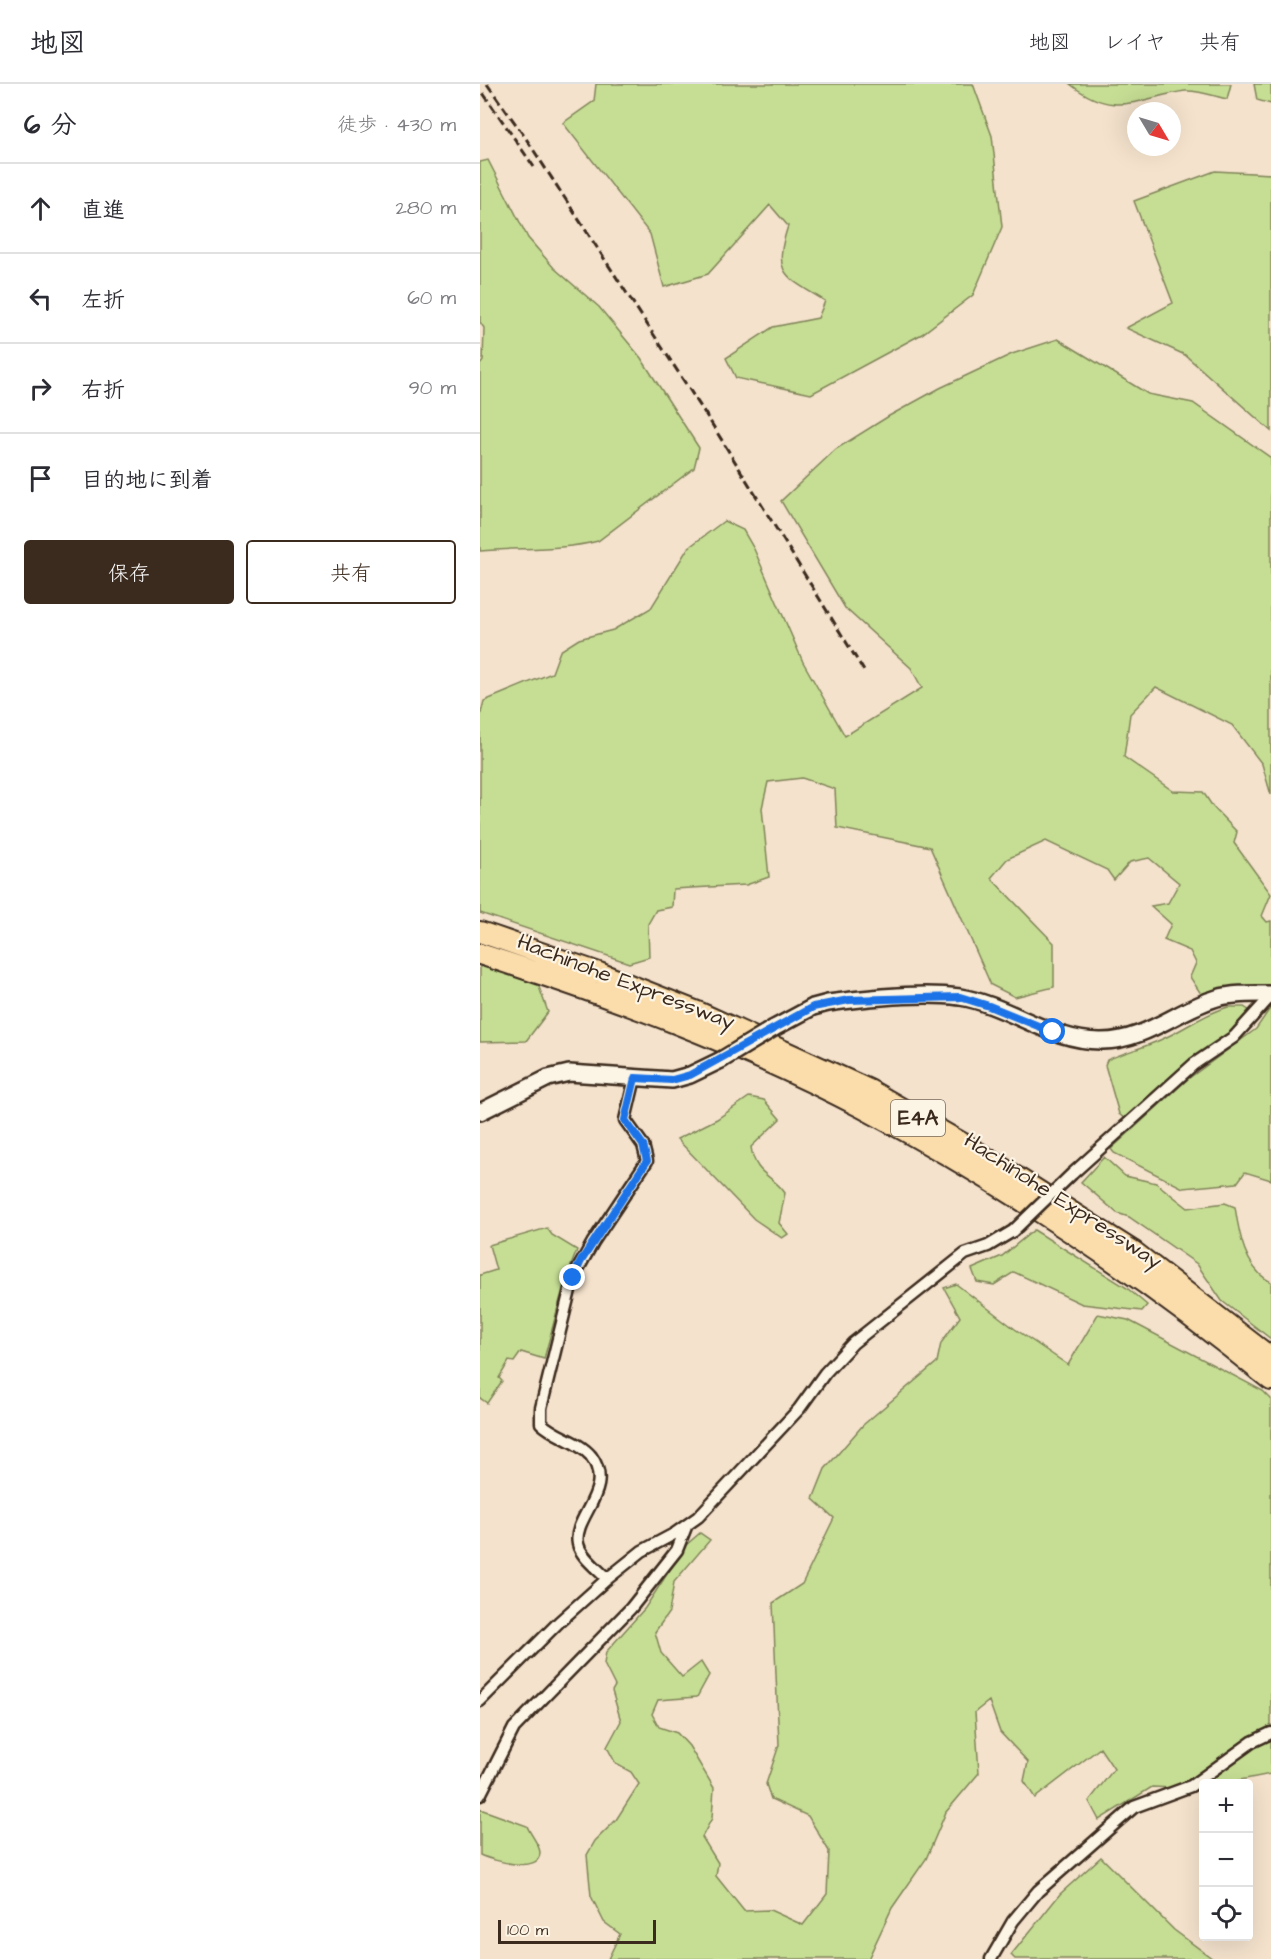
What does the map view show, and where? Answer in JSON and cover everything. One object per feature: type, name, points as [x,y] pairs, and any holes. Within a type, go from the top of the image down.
[{"type":"highway","name":"Hachinohe Expressway","points":[[480,932],[599,973],[700,1013],[869,1090],[972,1149],[1134,1252],[1271,1358]]},
{"type":"highway","name":"Hachinohe Expressway","points":[[480,954],[694,1031],[862,1107],[963,1164],[1076,1234],[1188,1312],[1271,1380]]},
{"type":"street","points":[[480,1112],[548,1078],[569,1073],[672,1080],[690,1075],[721,1060],[813,1007],[828,1003],[935,996],[960,997],[1053,1032],[1101,1041],[1139,1034],[1218,998],[1271,995]]},
{"type":"street","points":[[480,1701],[559,1622],[607,1579],[642,1551],[686,1527],[799,1409],[839,1355],[965,1254],[988,1246],[1013,1231],[1072,1174],[1194,1064],[1234,1037],[1271,995]]},
{"type":"street","points":[[607,1579],[586,1557],[578,1544],[581,1522],[595,1496],[598,1484],[596,1467],[591,1456],[551,1433],[541,1423],[540,1408],[573,1278],[581,1261],[647,1161],[643,1145],[625,1120],[635,1078]]},
{"type":"street","points":[[480,1795],[514,1728],[631,1608],[677,1550],[686,1527]]},
{"type":"street","points":[[991,1959],[1013,1921],[1038,1891],[1134,1807],[1191,1786],[1252,1742],[1271,1733]]},
{"type":"green space","points":[[596,84],[973,84],[992,136],[1002,227],[973,295],[922,334],[811,394],[736,378],[726,358],[773,327],[818,318],[825,301],[800,286],[786,272],[782,265],[781,255],[788,226],[770,205],[708,274],[664,287],[650,234],[563,123],[594,101]]},
{"type":"green space","points":[[1070,84],[1231,84],[1227,99],[1201,92],[1185,91],[1126,104],[1114,104],[1086,95]]},
{"type":"green space","points":[[1254,84],[1271,84],[1271,104],[1257,100]]},
{"type":"green space","points":[[488,160],[528,238],[554,268],[599,307],[641,358],[699,448],[694,468],[598,541],[554,548],[480,551],[480,365],[483,361],[484,328],[480,322],[480,162]]},
{"type":"green space","points":[[1215,171],[1271,174],[1271,431],[1185,355],[1126,328],[1173,303],[1134,201]]},
{"type":"green space","points":[[1058,339],[1148,394],[1193,403],[1271,458],[1271,795],[1262,764],[1232,725],[1156,687],[1130,714],[1124,757],[1173,791],[1203,792],[1213,807],[1237,832],[1234,843],[1271,894],[1262,916],[1267,922],[1271,921],[1271,985],[1223,988],[1201,994],[1190,977],[1196,963],[1190,951],[1164,940],[1171,924],[1151,906],[1168,903],[1179,883],[1149,858],[1130,862],[1114,880],[1107,870],[1046,841],[1007,859],[991,878],[1054,943],[1054,987],[1015,997],[991,985],[930,847],[837,828],[835,789],[802,778],[768,782],[762,808],[769,877],[746,885],[673,889],[672,907],[656,910],[648,924],[649,957],[629,963],[480,913],[480,717],[484,701],[552,673],[560,651],[579,639],[613,630],[651,608],[688,548],[724,521],[743,530],[754,549],[803,662],[845,736],[922,688],[911,668],[845,608],[781,501],[836,449],[889,416],[940,388],[1012,354]]},
{"type":"green space","points":[[480,963],[538,984],[548,1012],[526,1041],[480,1042]]},
{"type":"green space","points":[[1228,1007],[1244,1007],[1250,1011],[1234,1033],[1124,1118],[1119,1114],[1105,1065],[1107,1060],[1154,1043]]},
{"type":"green space","points":[[1271,1007],[1271,1180],[1245,1172],[1237,1183],[1183,1188],[1114,1153],[1111,1149],[1188,1079],[1256,1029]]},
{"type":"green space","points":[[749,1097],[764,1100],[780,1119],[751,1147],[756,1164],[785,1193],[779,1223],[788,1234],[782,1238],[754,1219],[677,1139],[717,1119]]},
{"type":"green space","points":[[1104,1157],[1125,1176],[1156,1183],[1188,1208],[1225,1203],[1235,1207],[1241,1239],[1249,1260],[1262,1276],[1271,1282],[1271,1339],[1222,1301],[1197,1264],[1129,1217],[1117,1213],[1081,1182]]},
{"type":"green space","points":[[547,1228],[552,1235],[577,1250],[565,1281],[544,1359],[521,1352],[514,1362],[509,1361],[499,1378],[502,1381],[487,1403],[480,1398],[480,1275],[496,1270],[489,1245]]},
{"type":"green space","points":[[1034,1230],[1127,1288],[1147,1305],[1142,1311],[1082,1304],[1014,1272],[994,1285],[977,1282],[972,1269],[1002,1256]]},
{"type":"green space","points":[[956,1284],[1015,1329],[1068,1365],[1098,1314],[1128,1320],[1263,1391],[1271,1399],[1271,1774],[1245,1779],[1199,1779],[1199,1789],[1152,1787],[1099,1820],[1089,1801],[1114,1769],[1100,1748],[1035,1798],[1024,1781],[1028,1762],[1000,1732],[989,1701],[975,1712],[979,1773],[946,1812],[926,1859],[892,1908],[868,1959],[608,1959],[620,1934],[604,1922],[591,1896],[587,1855],[595,1841],[616,1820],[639,1784],[631,1772],[616,1764],[607,1747],[621,1721],[612,1691],[615,1686],[604,1664],[606,1652],[645,1608],[686,1545],[700,1533],[710,1540],[674,1582],[669,1612],[655,1632],[661,1653],[682,1677],[701,1662],[709,1675],[697,1697],[658,1700],[652,1714],[659,1727],[677,1733],[689,1746],[714,1788],[712,1818],[702,1837],[718,1863],[716,1876],[744,1911],[770,1910],[803,1925],[827,1894],[829,1851],[808,1816],[771,1799],[766,1784],[779,1745],[773,1603],[802,1584],[834,1518],[813,1499],[825,1469],[863,1425],[937,1362],[941,1343],[960,1317],[944,1288]]},
{"type":"green space","points":[[480,1809],[527,1826],[540,1852],[538,1859],[533,1863],[514,1864],[480,1855]]},
{"type":"green space","points":[[1101,1857],[1174,1930],[1213,1959],[1015,1959],[1011,1955],[1060,1894]]},
{"type":"railway","points":[[487,84],[525,137],[710,421],[864,671]]},
{"type":"railway","points":[[483,93],[534,167]]},
{"type":"route","points":[[573,1278],[593,1242],[647,1161],[643,1145],[625,1120],[625,1109],[635,1078],[672,1080],[690,1075],[721,1060],[813,1007],[849,1000],[960,997],[1053,1032]]}]
